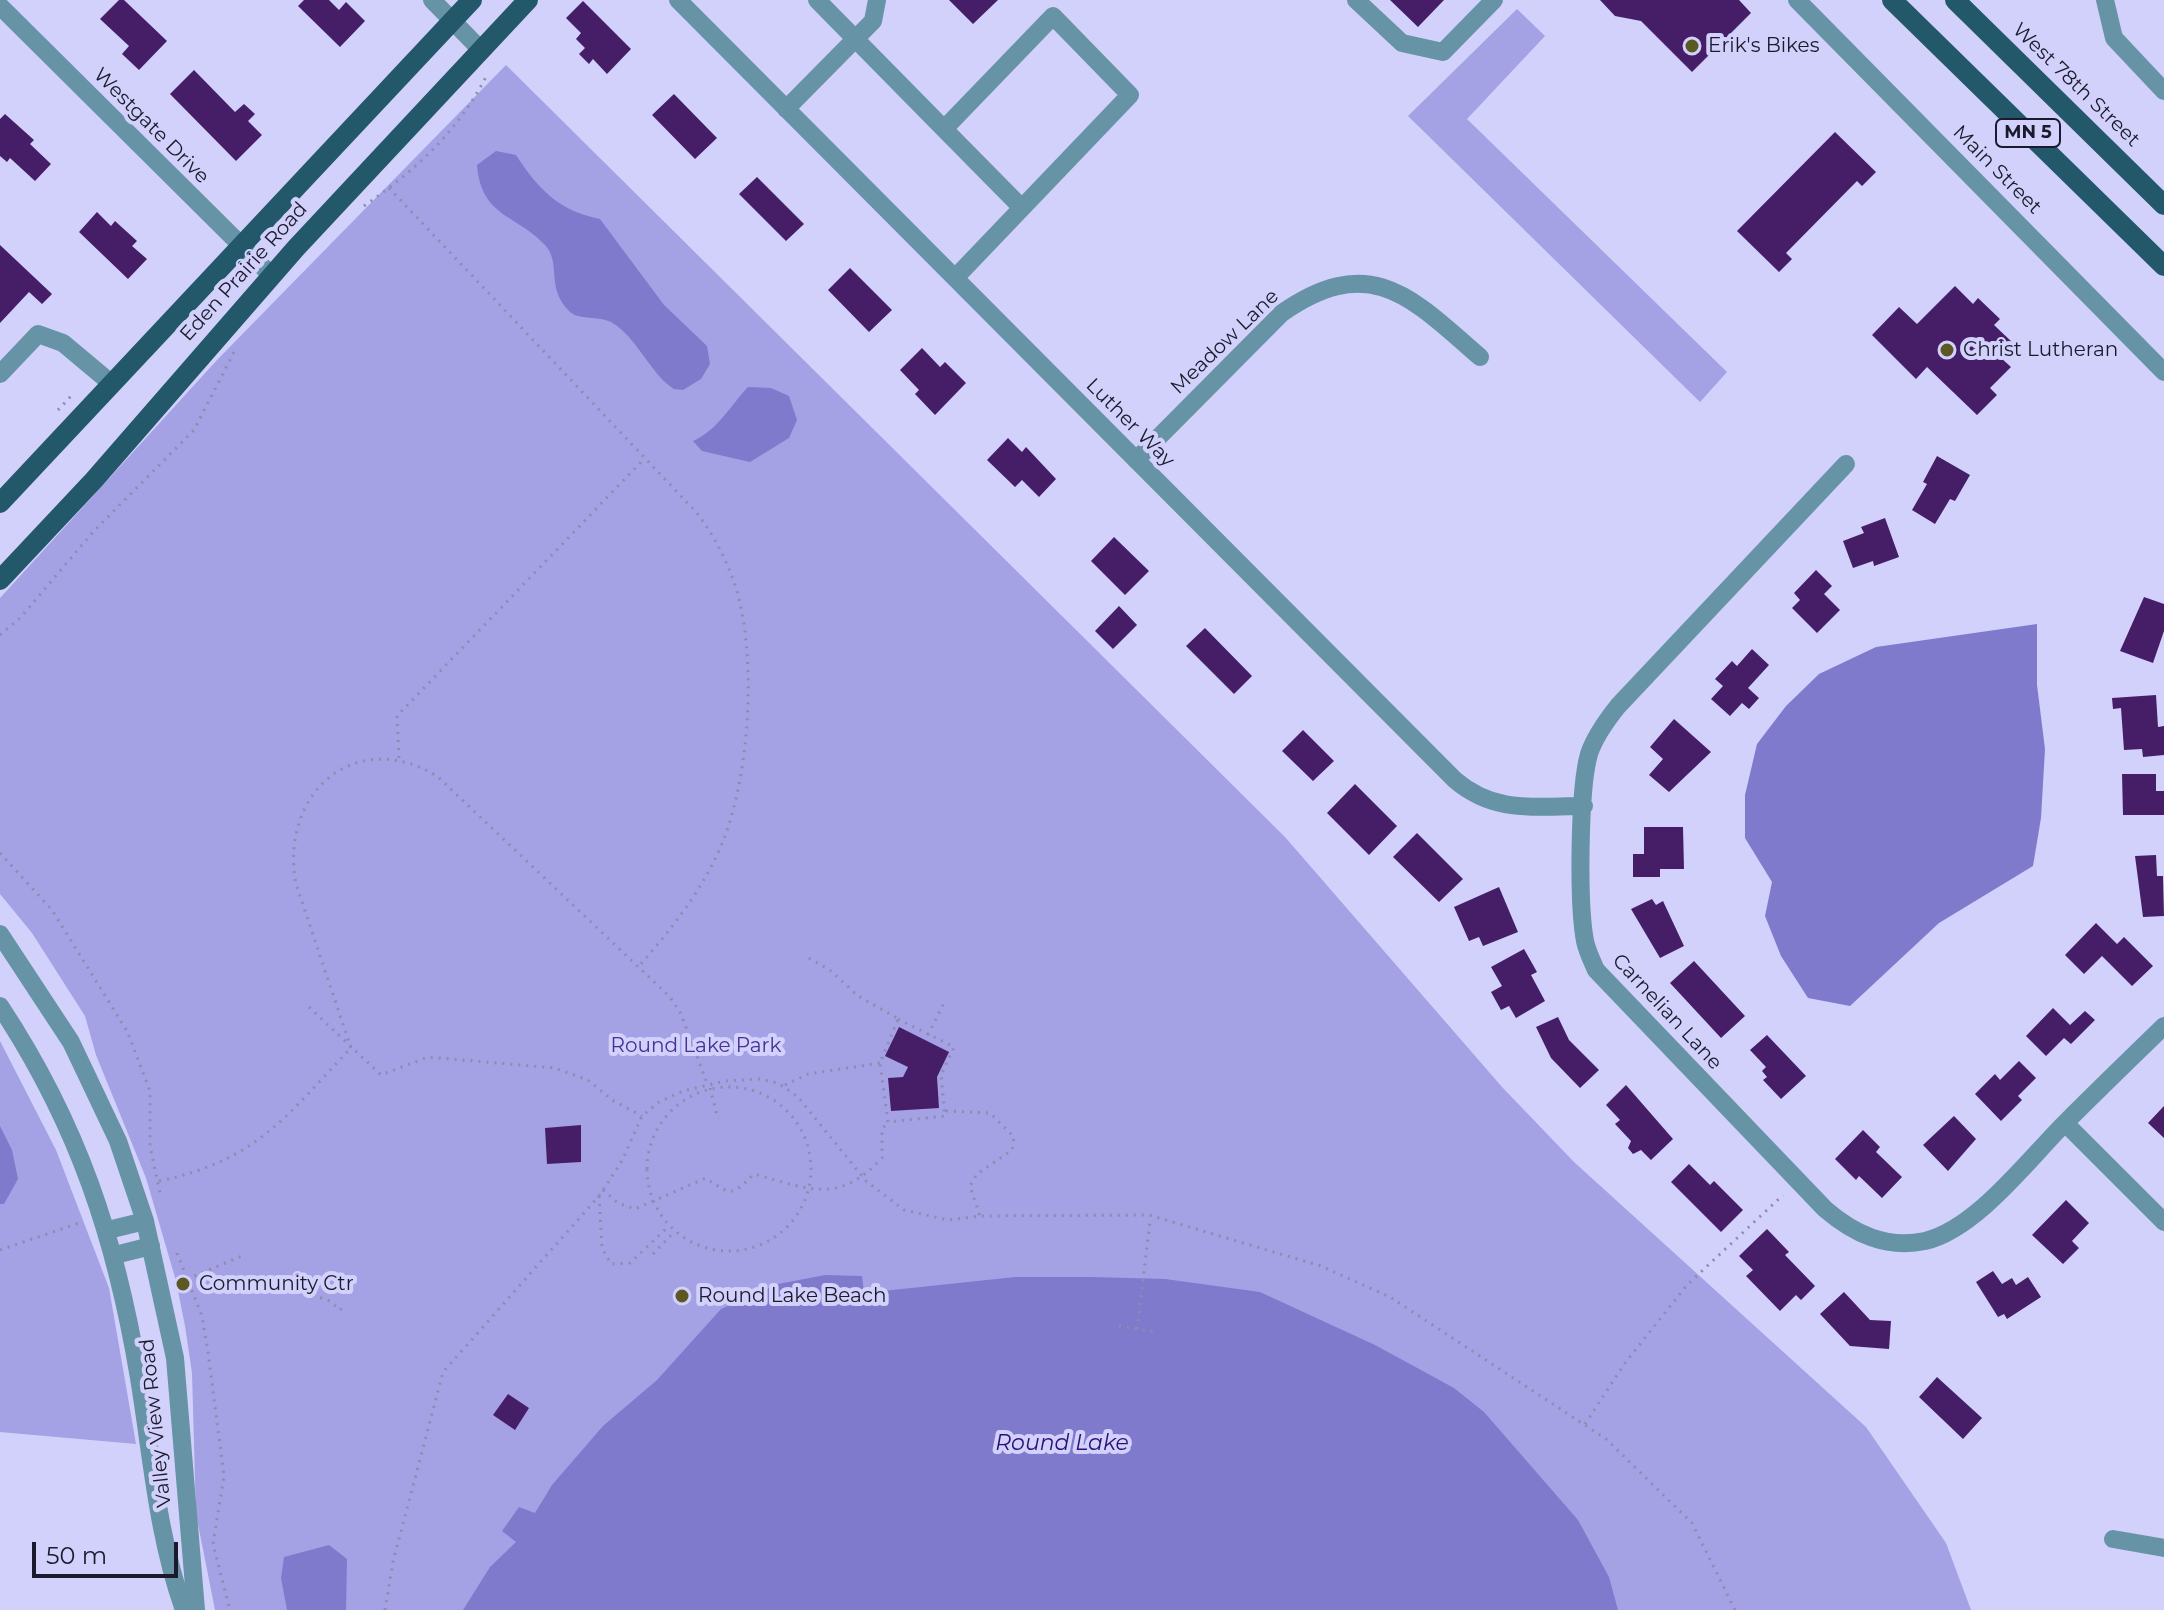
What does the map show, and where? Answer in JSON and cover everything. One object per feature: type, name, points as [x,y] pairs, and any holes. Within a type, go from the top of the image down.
[{"type":"main road","name":"Eden Prairie Road","points":[[0,503],[240,243],[472,0]]},
{"type":"main road","name":"Eden Prairie Road","points":[[0,580],[94,480],[271,275],[528,0]]},
{"type":"main road","name":"MN 5","points":[[1892,0],[2164,266]]},
{"type":"main road","name":"West 78th Street","points":[[1955,0],[2164,205]]},
{"type":"main road","points":[[1966,0],[1996,41]]},
{"type":"street","points":[[432,0],[481,50]]},
{"type":"street","name":"Luther Way","points":[[678,0],[1473,795],[1495,805],[1584,806]]},
{"type":"street","points":[[817,0],[1022,208]]},
{"type":"street","points":[[786,109],[873,21],[877,0]]},
{"type":"street","points":[[1356,0],[1402,43],[1443,52],[1494,0]]},
{"type":"street","name":"Main Street","points":[[1797,0],[2164,372]]},
{"type":"street","points":[[2105,0],[2114,38],[2164,91]]},
{"type":"street","name":"Westgate Drive","points":[[0,6],[271,275]]},
{"type":"street","points":[[944,129],[1053,16],[1130,95],[955,278]]},
{"type":"street","name":"Meadow Lane","points":[[1136,460],[1282,313],[1332,285],[1360,284],[1387,288],[1413,299],[1480,357]]},
{"type":"street","points":[[0,374],[38,334],[63,343],[112,384]]},
{"type":"street","name":"Carnelian Lane","points":[[1846,464],[1618,706],[1590,752],[1584,806],[1582,919],[1586,945],[1596,970],[1797,1181],[1846,1228],[1886,1241],[1927,1240],[1975,1213],[2164,1026]]},
{"type":"street","name":"Valley View Road","points":[[0,934],[71,1042],[118,1141],[145,1221],[175,1358],[196,1610]]},
{"type":"street","name":"Valley View Road","points":[[0,1006],[29,1050],[74,1139],[108,1230],[139,1381],[151,1480],[171,1573],[184,1610]]},
{"type":"street","points":[[2065,1123],[2164,1222]]},
{"type":"street","points":[[108,1230],[145,1221]]},
{"type":"street","points":[[115,1255],[151,1246]]},
{"type":"street","points":[[2113,1539],[2164,1548]]},
{"type":"path","points":[[358,210],[437,148],[469,111],[490,69]]},
{"type":"path","points":[[389,188],[645,458],[714,536],[735,584],[746,664],[747,722],[745,763],[729,827],[716,857],[677,922],[639,966]]},
{"type":"path","points":[[0,635],[21,617],[134,489],[194,430],[234,351]]},
{"type":"path","points":[[399,759],[397,716],[645,458]]},
{"type":"path","points":[[351,1048],[296,884],[291,859],[300,814],[327,778],[358,762],[380,757],[399,759],[437,776],[639,966],[681,1014],[707,1083]]},
{"type":"path","points":[[0,853],[52,910],[127,1031],[150,1091],[150,1146],[161,1198]]},
{"type":"path","points":[[603,1190],[625,1208],[642,1208],[706,1178],[717,1188],[730,1192],[741,1189],[754,1174],[809,1188],[845,1187],[863,1177],[882,1158],[882,1129],[888,1122],[945,1116],[941,1075],[954,1047],[858,996],[831,971],[809,958]]},
{"type":"path","points":[[928,1035],[945,1001]]},
{"type":"path","points":[[309,1007],[381,1075],[428,1057],[555,1068],[588,1080],[612,1100],[642,1116]]},
{"type":"path","points":[[888,1122],[880,1063],[898,1019]]},
{"type":"path","points":[[157,1182],[222,1163],[260,1141],[351,1048]]},
{"type":"path","points":[[785,1085],[808,1074],[880,1063]]},
{"type":"path","points":[[385,1610],[393,1562],[443,1372],[599,1196],[622,1161],[642,1116],[659,1102],[707,1083],[759,1079],[785,1085],[823,1124],[878,1194],[904,1210],[948,1220],[980,1216],[1149,1215],[1321,1266],[1390,1297],[1518,1384],[1585,1424],[1692,1523],[1735,1610]]},
{"type":"path","points":[[734,1086],[755,1091],[787,1110],[806,1141],[811,1165],[809,1188],[792,1223],[773,1239],[749,1249],[712,1249],[675,1231],[653,1203],[646,1168],[657,1128],[677,1105],[710,1088],[734,1086]]},
{"type":"path","points":[[710,1088],[718,1119]]},
{"type":"path","points":[[944,1111],[990,1113],[1014,1137],[1012,1150],[977,1174],[970,1186],[980,1216]]},
{"type":"path","points":[[1585,1424],[1625,1363],[1687,1285],[1797,1181]]},
{"type":"path","points":[[599,1196],[602,1248],[611,1264],[630,1263],[669,1226]]},
{"type":"path","points":[[0,1250],[82,1222]]},
{"type":"path","points":[[1137,1329],[1150,1222]]},
{"type":"path","points":[[653,1254],[675,1231]]},
{"type":"path","points":[[177,1253],[202,1316],[208,1352],[224,1476],[213,1544],[230,1610]]},
{"type":"path","points":[[187,1279],[242,1256]]},
{"type":"path","points":[[290,1287],[330,1301],[340,1310],[343,1307]]},
{"type":"path","points":[[1119,1326],[1155,1332]]},
{"type":"green space","points":[[1517,9],[1545,36],[1467,119],[1727,372],[1700,402],[1408,116]]},
{"type":"green space","name":"Round Lake Park","points":[[506,65],[1285,837],[1502,1087],[1574,1162],[1866,1427],[1946,1543],[1971,1610],[215,1610],[196,1514],[192,1373],[185,1326],[176,1281],[146,1178],[96,1055],[85,1016],[32,933],[0,894],[0,598],[217,360]]},
{"type":"green space","points":[[0,1041],[56,1150],[109,1288],[136,1444],[0,1432]]},
{"type":"water","points":[[496,151],[516,155],[541,188],[561,204],[600,219],[664,305],[707,346],[710,364],[701,379],[683,390],[674,389],[611,322],[570,312],[558,294],[553,260],[545,245],[502,213],[485,195],[477,165]]},
{"type":"water","points":[[748,387],[771,388],[789,396],[797,420],[789,438],[750,462],[702,451],[693,441],[717,424]]},
{"type":"water","points":[[2037,624],[2037,685],[2045,749],[2041,818],[2033,866],[1939,923],[1850,1006],[1808,998],[1781,956],[1765,916],[1772,882],[1745,838],[1745,795],[1757,744],[1786,706],[1819,674],[1876,647]]},
{"type":"water","points":[[0,1126],[12,1150],[18,1179],[4,1204],[0,1204]]},
{"type":"water","name":"Round Lake","points":[[825,1275],[862,1276],[864,1293],[1015,1277],[1165,1279],[1260,1292],[1375,1345],[1454,1388],[1484,1412],[1578,1520],[1609,1577],[1618,1610],[463,1610],[490,1567],[516,1542],[502,1531],[519,1507],[535,1513],[552,1485],[603,1426],[657,1380],[721,1309],[778,1284]]},
{"type":"water","points":[[329,1545],[347,1559],[346,1610],[287,1610],[281,1578],[284,1557]]},
{"type":"building","points":[[119,0],[124,0],[167,41],[139,70],[122,54],[129,46],[100,19]]},
{"type":"building","points":[[304,0],[329,0],[339,10],[346,2],[365,21],[340,47],[298,6]]},
{"type":"building","points":[[949,0],[998,0],[973,24]]},
{"type":"building","points":[[1390,0],[1444,0],[1418,27]]},
{"type":"building","name":"Erik's Bikes","points":[[1600,0],[1739,0],[1751,13],[1692,72],[1641,21],[1615,16]]},
{"type":"building","points":[[583,1],[631,49],[607,74],[593,59],[589,64],[579,54],[585,48],[576,39],[581,33],[566,18]]},
{"type":"building","points":[[194,70],[235,112],[244,104],[255,114],[248,121],[262,135],[236,161],[170,94]]},
{"type":"building","points":[[674,94],[717,138],[695,159],[652,115]]},
{"type":"building","points":[[5,114],[34,140],[30,144],[51,164],[35,181],[10,158],[7,162],[0,156],[0,119]]},
{"type":"building","points":[[1835,132],[1876,172],[1862,186],[1857,181],[1786,253],[1792,259],[1779,272],[1737,231]]},
{"type":"building","points":[[757,177],[804,224],[786,241],[739,194]]},
{"type":"building","points":[[97,212],[111,226],[115,221],[137,241],[132,246],[147,259],[128,279],[79,232]]},
{"type":"building","points":[[0,245],[52,294],[42,304],[29,292],[0,323]]},
{"type":"building","points":[[850,268],[892,310],[869,332],[828,290]]},
{"type":"building","name":"Christ Lutheran","points":[[1955,286],[1973,304],[1978,298],[2000,319],[1994,325],[2013,343],[2000,357],[2011,367],[1990,388],[1997,395],[1977,415],[1927,367],[1916,379],[1872,335],[1899,307],[1917,324]]},
{"type":"building","points":[[922,348],[940,367],[945,362],[966,383],[935,415],[915,394],[919,390],[900,370]]},
{"type":"building","points":[[1008,438],[1022,452],[1026,447],[1056,479],[1039,497],[1022,480],[1015,487],[987,460]]},
{"type":"building","points":[[1937,456],[1970,475],[1955,501],[1950,499],[1935,524],[1912,510],[1927,484],[1923,482]]},
{"type":"building","points":[[1885,518],[1899,557],[1874,566],[1873,561],[1853,568],[1843,541],[1864,533],[1861,527]]},
{"type":"building","points":[[1114,537],[1149,571],[1125,595],[1091,561]]},
{"type":"building","points":[[1816,570],[1832,586],[1824,594],[1840,610],[1817,633],[1792,608],[1800,600],[1794,593]]},
{"type":"building","points":[[2144,597],[2164,604],[2164,631],[2153,663],[2120,651]]},
{"type":"building","points":[[1119,606],[1137,625],[1113,649],[1095,631]]},
{"type":"building","points":[[1205,628],[1252,676],[1234,694],[1186,646]]},
{"type":"building","points":[[1752,649],[1769,665],[1748,688],[1759,698],[1749,709],[1742,703],[1730,716],[1711,699],[1723,686],[1715,679],[1732,661],[1737,666]]},
{"type":"building","points":[[2156,695],[2158,727],[2164,726],[2164,755],[2143,757],[2142,749],[2124,750],[2121,708],[2113,709],[2112,698]]},
{"type":"building","points":[[1674,719],[1711,752],[1669,792],[1649,775],[1663,759],[1650,747]]},
{"type":"building","points":[[1303,730],[1334,761],[1313,781],[1282,751]]},
{"type":"building","points":[[2122,774],[2156,774],[2156,791],[2164,791],[2164,815],[2123,815]]},
{"type":"building","points":[[1355,784],[1397,826],[1369,855],[1327,813]]},
{"type":"building","points":[[1644,827],[1683,827],[1684,869],[1660,869],[1660,877],[1633,877],[1633,854],[1644,854]]},
{"type":"building","points":[[1417,833],[1463,879],[1439,902],[1393,857]]},
{"type":"building","points":[[2156,855],[2157,876],[2163,876],[2164,916],[2143,917],[2135,856]]},
{"type":"building","points":[[1499,887],[1518,932],[1483,946],[1479,937],[1469,941],[1454,907]]},
{"type":"building","points":[[1652,899],[1656,905],[1663,901],[1684,946],[1660,958],[1631,909]]},
{"type":"building","points":[[2096,923],[2117,944],[2124,937],[2153,966],[2132,986],[2102,956],[2084,974],[2065,955]]},
{"type":"building","points":[[1524,949],[1537,972],[1531,975],[1545,1001],[1516,1018],[1509,1006],[1501,1010],[1491,992],[1502,986],[1491,967]]},
{"type":"building","points":[[1694,961],[1745,1016],[1721,1038],[1670,983]]},
{"type":"building","points":[[2053,1008],[2070,1025],[2085,1011],[2095,1020],[2071,1044],[2064,1038],[2046,1056],[2026,1036]]},
{"type":"building","points":[[1558,1017],[1569,1040],[1599,1070],[1580,1088],[1551,1058],[1536,1027]]},
{"type":"building","points":[[899,1027],[949,1052],[937,1077],[939,1108],[891,1111],[888,1078],[903,1077],[908,1067],[885,1056]]},
{"type":"building","points":[[1767,1035],[1806,1076],[1781,1099],[1763,1080],[1767,1077],[1762,1071],[1766,1067],[1750,1050]]},
{"type":"building","points":[[2019,1061],[2036,1078],[2018,1096],[2022,1100],[2001,1121],[1975,1094],[1995,1074],[2000,1080]]},
{"type":"building","points":[[1626,1085],[1673,1139],[1651,1160],[1641,1150],[1633,1154],[1628,1148],[1631,1141],[1615,1124],[1620,1120],[1606,1105]]},
{"type":"building","points":[[2164,1106],[2164,1138],[2148,1123]]},
{"type":"building","points":[[1954,1116],[1976,1139],[1948,1171],[1923,1145]]},
{"type":"building","points":[[581,1125],[581,1162],[547,1164],[545,1128]]},
{"type":"building","points":[[1863,1130],[1880,1147],[1876,1152],[1902,1177],[1882,1198],[1859,1176],[1856,1180],[1835,1159]]},
{"type":"building","points":[[1689,1164],[1710,1185],[1714,1181],[1743,1210],[1721,1232],[1671,1182]]},
{"type":"building","points":[[2066,1200],[2089,1223],[2072,1241],[2079,1248],[2063,1264],[2032,1235]]},
{"type":"building","points":[[1767,1229],[1789,1252],[1785,1255],[1815,1286],[1801,1300],[1796,1295],[1780,1311],[1746,1276],[1753,1270],[1739,1256]]},
{"type":"building","points":[[1993,1271],[2002,1284],[2012,1278],[2016,1285],[2028,1277],[2041,1297],[2007,1319],[2004,1314],[1998,1317],[1976,1282]]},
{"type":"building","points":[[1844,1292],[1870,1320],[1891,1321],[1889,1349],[1850,1346],[1820,1314]]},
{"type":"building","points":[[1937,1377],[1982,1418],[1963,1439],[1919,1397]]},
{"type":"building","points":[[508,1394],[529,1408],[515,1430],[493,1415]]},
{"type":"place","name":"Erik's Bikes","points":[[1692,46]]},
{"type":"place","name":"Christ Lutheran","points":[[1947,350]]},
{"type":"place","name":"Community Ctr","points":[[183,1284]]},
{"type":"place","name":"Round Lake Beach","points":[[682,1296]]}]
